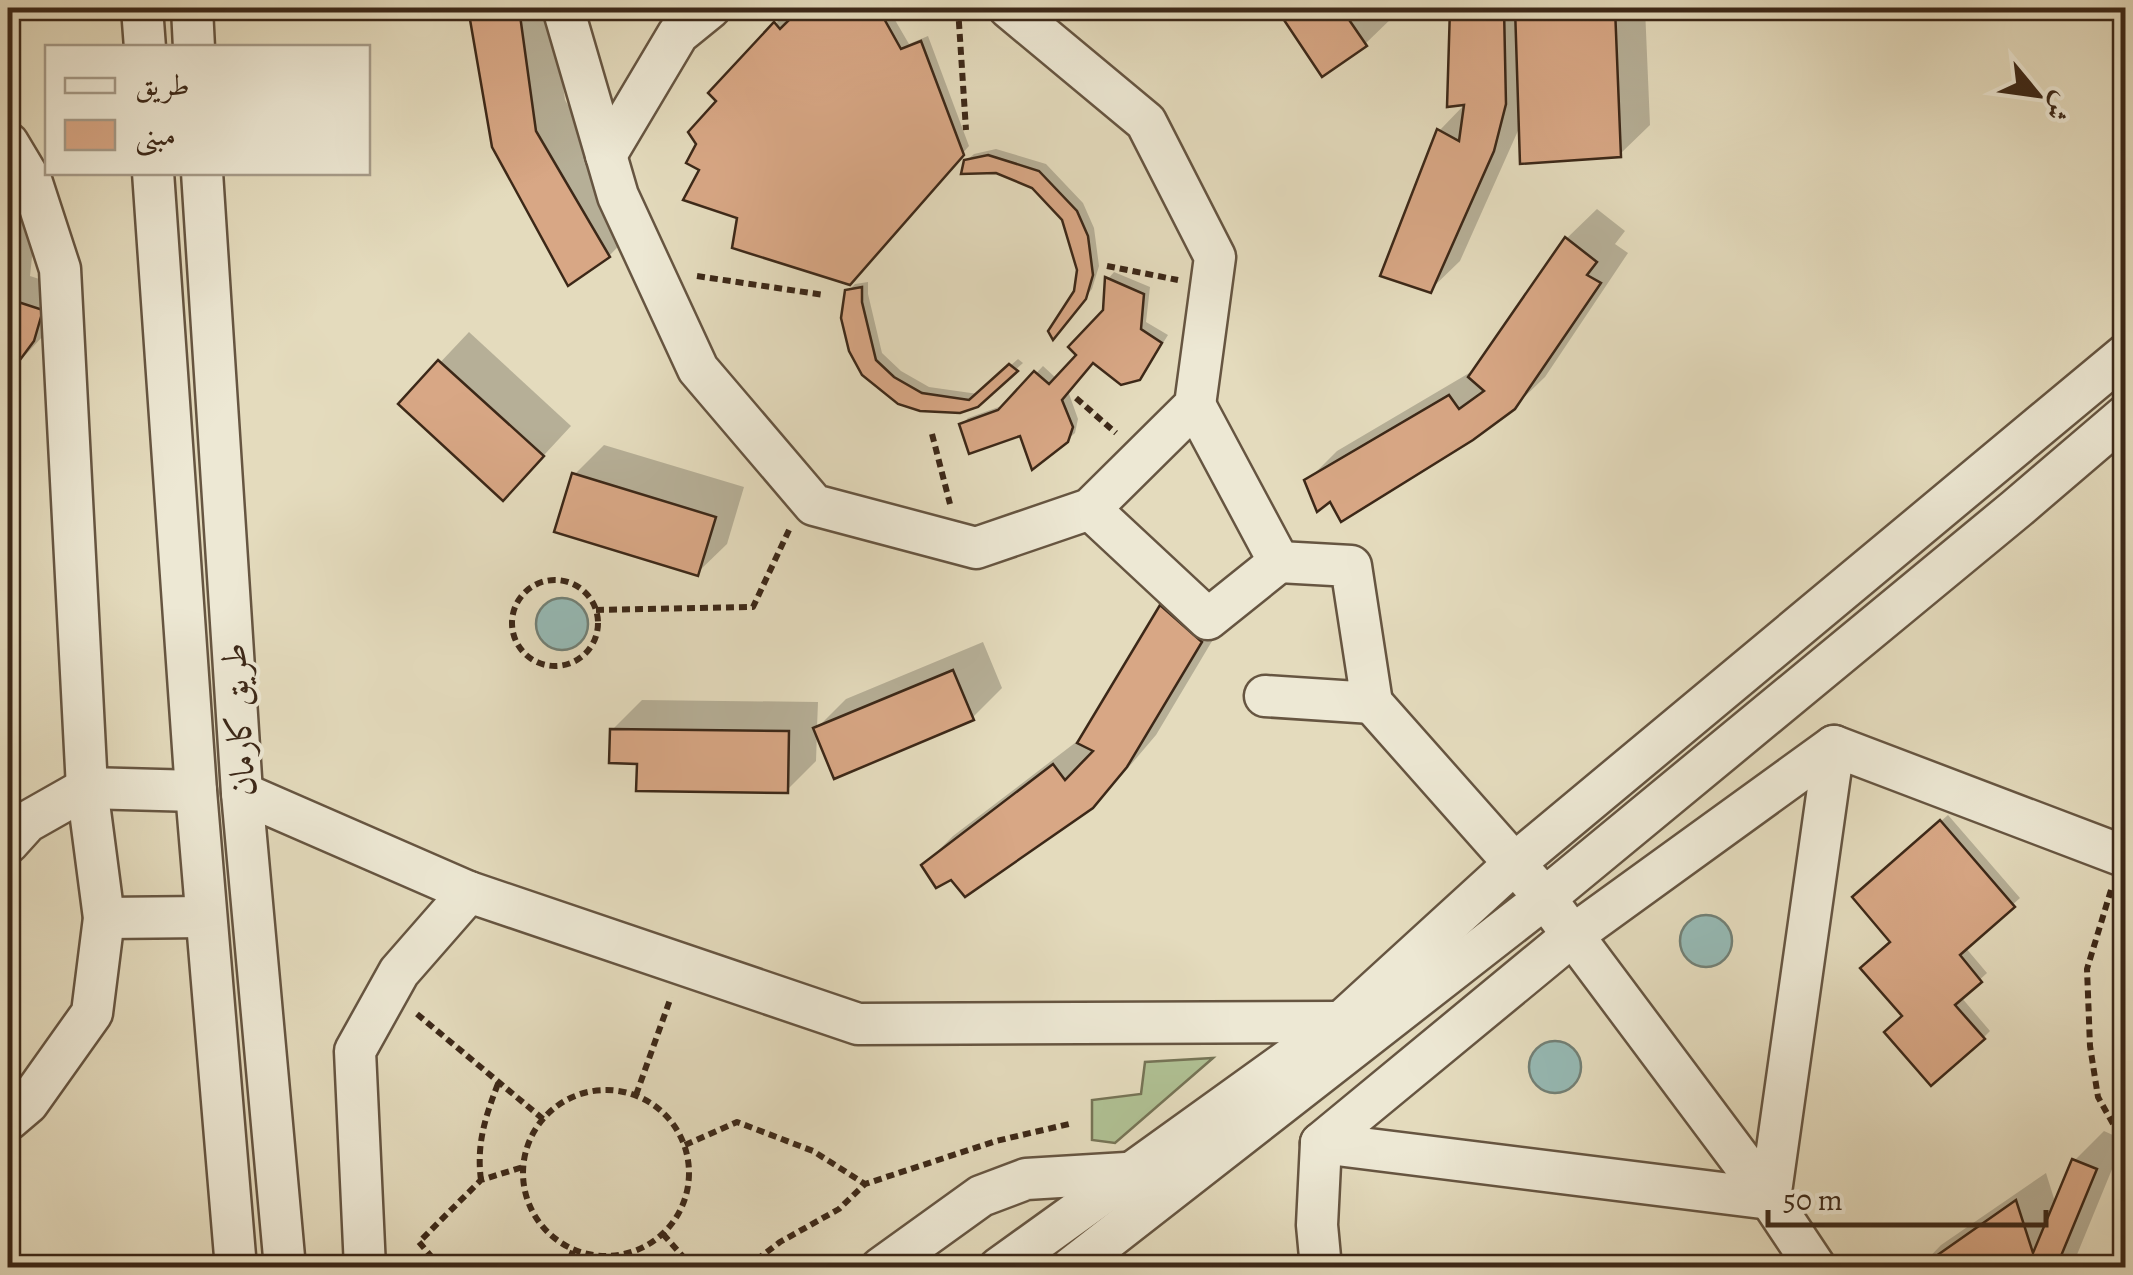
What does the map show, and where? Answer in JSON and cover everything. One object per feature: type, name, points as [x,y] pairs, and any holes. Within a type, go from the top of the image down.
[{"type":"street","points":[[142,8],[144,45]]},
{"type":"street","points":[[192,8],[194,45]]},
{"type":"street","points":[[563,8],[618,196],[698,369],[814,506],[976,548],[1090,508],[1195,405]]},
{"type":"street","points":[[606,155],[678,34],[710,8]]},
{"type":"street","points":[[1009,8],[1146,122],[1215,257],[1195,405],[1279,562]]},
{"type":"street","points":[[8,143],[32,184],[60,268],[87,788],[104,918],[92,1013],[28,1103],[8,1120]]},
{"type":"street","name":"طريق كارمان","points":[[153,175],[196,791],[236,1268]]},
{"type":"street","name":"طريق كارمان","points":[[202,175],[242,794],[285,1268]]},
{"type":"street","points":[[999,1268],[1341,1022],[1515,863],[2126,354]]},
{"type":"street","points":[[1071,1268],[1545,898],[2126,415]]},
{"type":"street","points":[[1090,508],[1208,619],[1279,562],[1351,566],[1372,703],[1545,898],[1770,1199],[1816,1268]]},
{"type":"street","points":[[1265,696],[1372,703]]},
{"type":"street","points":[[1834,746],[2123,856]]},
{"type":"street","points":[[1321,1268],[1317,1226],[1321,1143],[1574,935],[1834,746]]},
{"type":"street","points":[[1770,1199],[1834,746]]},
{"type":"street","points":[[8,843],[27,822],[87,788],[196,791]]},
{"type":"street","points":[[242,794],[470,892],[858,1024],[1341,1022]]},
{"type":"street","points":[[365,1268],[355,1051],[399,972],[470,892]]},
{"type":"street","points":[[104,918],[206,917]]},
{"type":"street","points":[[1321,1143],[1770,1199]]},
{"type":"street","points":[[881,1268],[981,1196],[1026,1179],[1126,1173]]},
{"type":"path","points":[[958,8],[966,130]]},
{"type":"path","points":[[1108,266],[1194,283]]},
{"type":"path","points":[[684,274],[824,295]]},
{"type":"path","points":[[1076,398],[1128,444]]},
{"type":"path","points":[[932,434],[952,514]]},
{"type":"path","points":[[596,610],[752,607],[797,514]]},
{"type":"path","points":[[566,582],[589,597],[596,610],[598,623],[589,649],[566,665],[537,663],[516,644],[512,630],[517,602],[539,583],[566,582]]},
{"type":"path","points":[[2123,856],[2087,970],[2090,1046],[2098,1097],[2126,1147]]},
{"type":"path","points":[[636,1095],[680,963]]},
{"type":"path","points":[[388,991],[543,1120]]},
{"type":"path","points":[[480,1180],[478,1155],[484,1120],[500,1081]]},
{"type":"path","points":[[596,1090],[636,1095],[657,1107],[674,1124],[690,1169],[688,1193],[678,1216],[644,1248],[621,1256],[596,1257],[573,1251],[540,1226],[527,1198],[523,1167],[526,1150],[543,1120],[558,1105],[596,1090]]},
{"type":"path","points":[[684,1145],[737,1122],[813,1151],[865,1184]]},
{"type":"path","points":[[746,1268],[780,1242],[839,1209],[865,1184],[996,1141],[1069,1124]]},
{"type":"path","points":[[441,1268],[419,1242],[480,1180],[523,1167]]},
{"type":"path","points":[[663,1234],[693,1268]]},
{"type":"path","points":[[566,1268],[573,1251]]},
{"type":"green space","points":[[1213,1058],[1115,1143],[1092,1140],[1092,1100],[1141,1094],[1145,1062]]},
{"type":"water","points":[[562,598],[580,606],[588,624],[580,642],[562,650],[544,642],[536,624],[544,606]]},
{"type":"water","points":[[1706,915],[1725,922],[1732,941],[1725,960],[1706,967],[1687,960],[1680,941],[1687,922]]},
{"type":"water","points":[[1555,1041],[1573,1049],[1581,1067],[1573,1085],[1555,1093],[1537,1085],[1529,1067],[1537,1049]]},
{"type":"building","points":[[468,8],[519,8],[536,131],[610,257],[568,286],[492,147]]},
{"type":"building","points":[[801,8],[812,8],[817,14],[825,8],[878,8],[901,49],[921,41],[964,155],[850,285],[732,248],[737,218],[683,200],[699,170],[686,163],[696,144],[688,132],[716,101],[708,93],[774,22],[780,29]]},
{"type":"building","points":[[1276,8],[1341,8],[1367,46],[1322,77]]},
{"type":"building","points":[[1450,8],[1504,8],[1506,104],[1494,151],[1431,293],[1380,276],[1437,129],[1459,141],[1464,105],[1447,107]]},
{"type":"building","points":[[1515,8],[1615,8],[1621,157],[1520,164]]},
{"type":"building","points":[[988,155],[1039,171],[1077,211],[1088,236],[1093,275],[1086,299],[1053,340],[1048,331],[1074,291],[1077,270],[1062,220],[1032,188],[996,173],[961,174],[964,160]]},
{"type":"building","points":[[8,225],[15,243],[9,299],[43,310],[34,341],[8,376]]},
{"type":"building","points":[[1565,237],[1597,262],[1587,275],[1601,283],[1515,409],[1473,440],[1341,522],[1330,502],[1317,512],[1304,480],[1449,395],[1459,409],[1484,391],[1468,377]]},
{"type":"building","points":[[1105,277],[1144,294],[1141,329],[1162,343],[1140,380],[1121,385],[1093,363],[1062,400],[1073,427],[1068,442],[1032,470],[1020,436],[969,454],[959,424],[998,410],[1034,371],[1049,384],[1076,355],[1068,347],[1103,310]]},
{"type":"building","points":[[862,287],[876,360],[894,377],[922,393],[969,400],[1009,364],[1018,371],[978,407],[960,413],[920,411],[898,404],[862,375],[849,351],[841,318],[845,290]]},
{"type":"building","points":[[438,360],[544,456],[503,501],[398,404]]},
{"type":"building","points":[[572,473],[716,517],[698,576],[554,532]]},
{"type":"building","points":[[1160,605],[1202,642],[1127,767],[1093,808],[965,897],[951,880],[936,888],[921,865],[1053,764],[1065,780],[1093,751],[1077,743]]},
{"type":"building","points":[[953,670],[974,720],[834,779],[813,728]]},
{"type":"building","points":[[610,729],[789,731],[788,793],[636,791],[637,764],[609,763]]},
{"type":"building","points":[[1940,820],[2015,907],[1960,955],[1982,982],[1955,1005],[1985,1039],[1931,1086],[1884,1032],[1902,1016],[1860,968],[1890,942],[1852,897]]},
{"type":"building","points":[[2072,1159],[2097,1169],[2056,1268],[1919,1268],[2016,1200],[2033,1253]]}]
